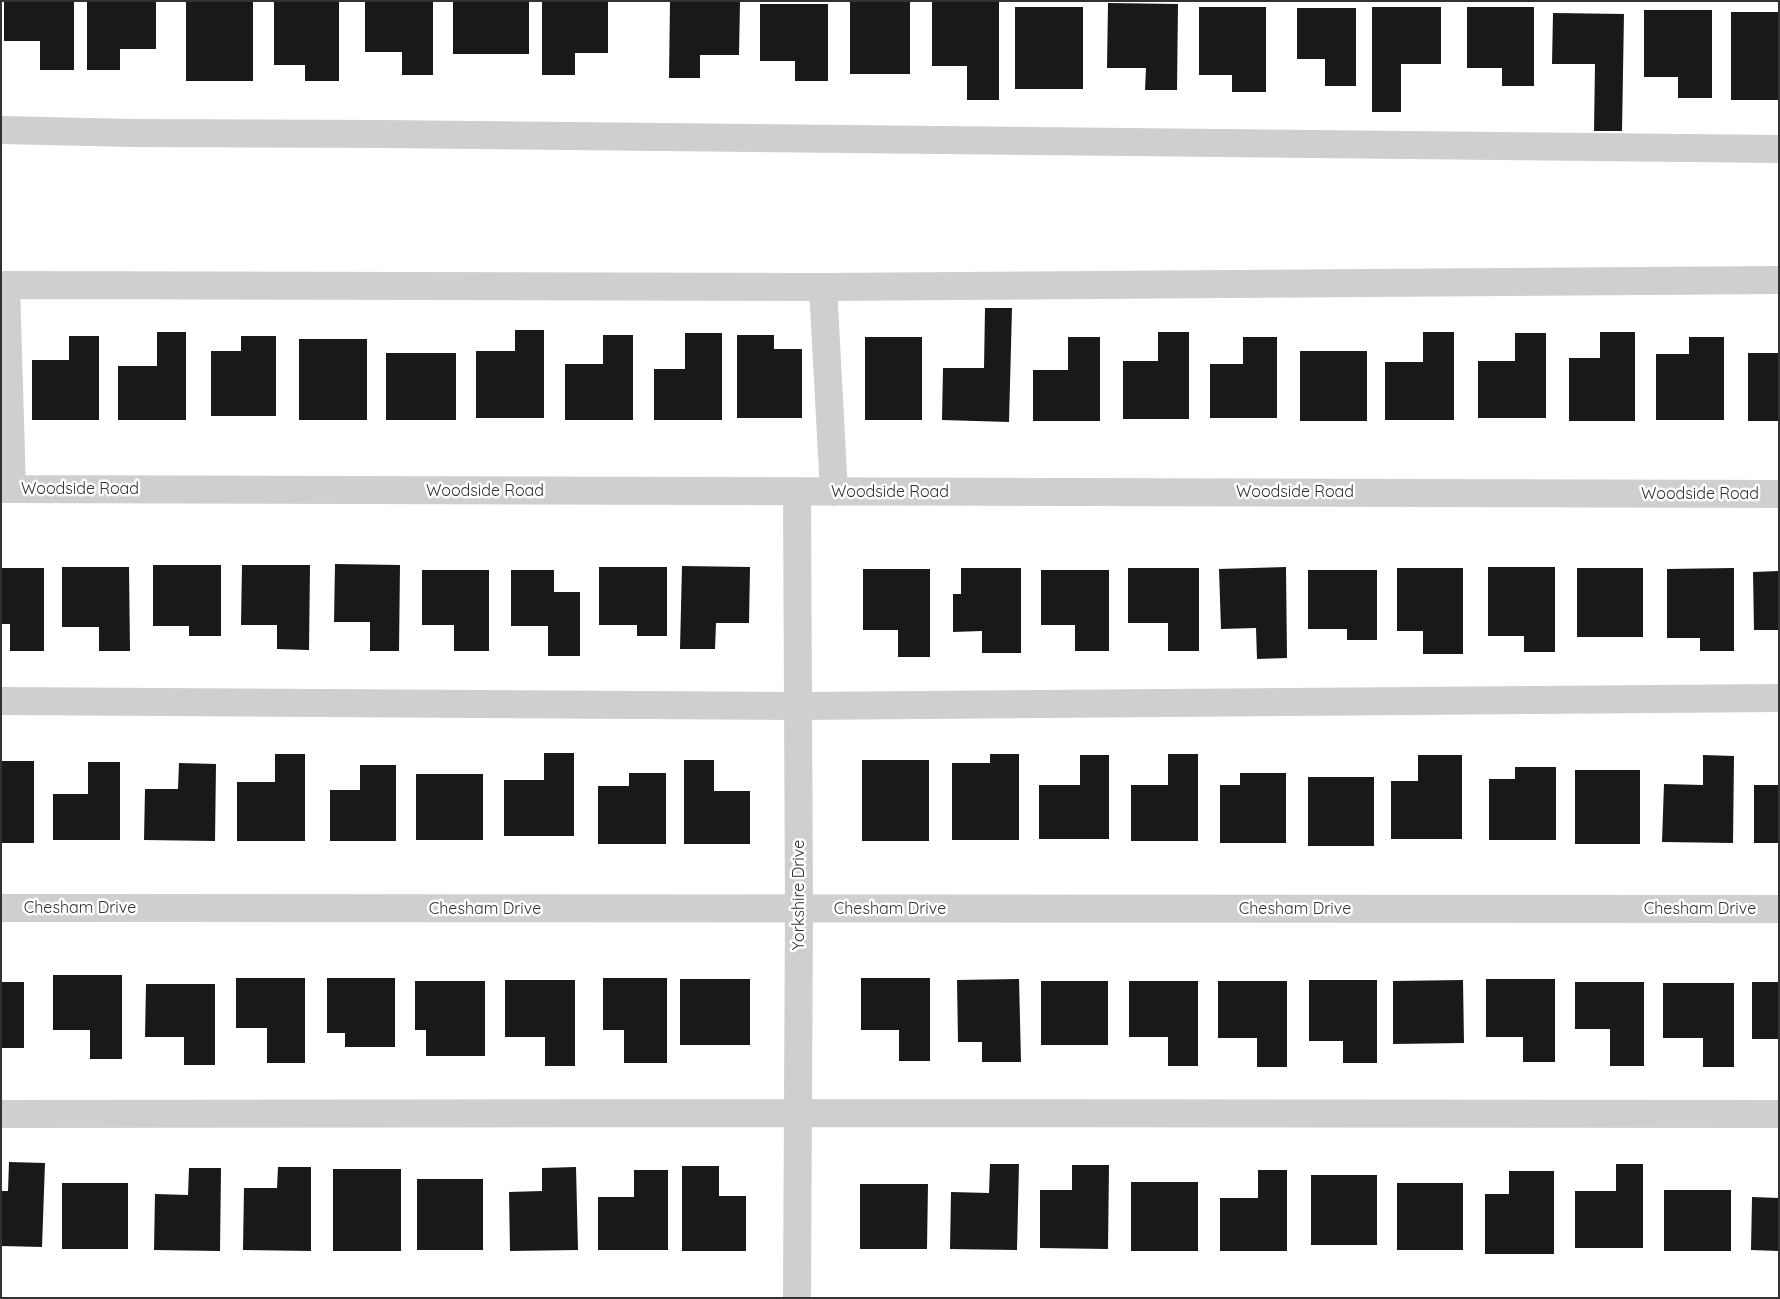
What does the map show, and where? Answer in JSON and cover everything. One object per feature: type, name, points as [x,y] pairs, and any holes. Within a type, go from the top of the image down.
[{"type":"street","points":[[1,130],[133,133],[381,134],[1779,150]]},
{"type":"street","points":[[7,489],[6,285],[823,287],[1779,280]]},
{"type":"street","points":[[823,287],[834,492]]},
{"type":"street","name":"Woodside Road","points":[[7,489],[1779,494]]},
{"type":"street","name":"Yorkshire Drive","points":[[797,492],[800,909],[797,1298]]},
{"type":"street","points":[[1,701],[798,706],[1779,698]]},
{"type":"street","name":"Chesham Drive","points":[[1,908],[1779,909]]},
{"type":"street","points":[[1,1114],[1779,1114]]},
{"type":"building","points":[[4,1],[74,1],[74,70],[40,70],[40,41],[4,41]]},
{"type":"building","points":[[87,1],[156,1],[156,49],[120,49],[120,70],[87,70]]},
{"type":"building","points":[[186,1],[253,1],[253,81],[186,81]]},
{"type":"building","points":[[274,1],[339,1],[339,81],[305,81],[305,65],[274,65]]},
{"type":"building","points":[[365,1],[433,1],[433,75],[402,75],[402,52],[365,52]]},
{"type":"building","points":[[453,1],[529,1],[529,54],[453,54]]},
{"type":"building","points":[[542,1],[608,1],[608,53],[575,53],[575,75],[542,75]]},
{"type":"building","points":[[670,1],[740,1],[739,55],[700,55],[700,78],[669,78]]},
{"type":"building","points":[[850,1],[910,1],[910,74],[850,74]]},
{"type":"building","points":[[932,1],[999,1],[999,100],[967,100],[967,66],[932,66]]},
{"type":"building","points":[[1108,3],[1178,4],[1177,90],[1145,90],[1146,68],[1107,68]]},
{"type":"building","points":[[760,4],[828,4],[828,81],[795,81],[795,61],[760,61]]},
{"type":"building","points":[[1015,7],[1083,7],[1083,89],[1015,89]]},
{"type":"building","points":[[1199,7],[1266,7],[1266,92],[1232,92],[1232,75],[1199,75]]},
{"type":"building","points":[[1372,7],[1441,7],[1441,64],[1401,64],[1401,112],[1372,112]]},
{"type":"building","points":[[1467,7],[1534,7],[1534,86],[1502,86],[1502,68],[1467,68]]},
{"type":"building","points":[[1297,8],[1356,8],[1356,86],[1325,86],[1325,59],[1297,59]]},
{"type":"building","points":[[1644,10],[1712,10],[1712,98],[1678,98],[1678,77],[1644,77]]},
{"type":"building","points":[[1731,12],[1779,12],[1779,100],[1731,100]]},
{"type":"building","points":[[1553,13],[1624,14],[1622,131],[1594,131],[1595,64],[1552,64]]},
{"type":"building","points":[[985,308],[1012,308],[1009,422],[942,420],[943,368],[984,368]]},
{"type":"building","points":[[515,330],[544,330],[544,418],[476,418],[476,351],[515,351]]},
{"type":"building","points":[[157,332],[186,332],[186,420],[118,420],[118,366],[157,366]]},
{"type":"building","points":[[1158,332],[1189,332],[1189,419],[1123,419],[1123,361],[1158,361]]},
{"type":"building","points":[[1423,332],[1454,332],[1454,420],[1385,420],[1385,362],[1423,362]]},
{"type":"building","points":[[1600,332],[1635,332],[1635,421],[1569,421],[1569,358],[1600,358]]},
{"type":"building","points":[[685,333],[722,333],[722,420],[654,420],[654,369],[685,369]]},
{"type":"building","points":[[1515,333],[1546,333],[1546,418],[1478,418],[1478,361],[1515,361]]},
{"type":"building","points":[[603,335],[633,335],[633,420],[565,420],[565,364],[603,364]]},
{"type":"building","points":[[737,335],[774,335],[774,349],[802,349],[802,418],[737,418]]},
{"type":"building","points":[[69,336],[99,336],[99,420],[32,420],[32,360],[69,360]]},
{"type":"building","points":[[241,336],[276,336],[276,416],[211,416],[211,351],[241,351]]},
{"type":"building","points":[[865,337],[922,337],[922,420],[865,420]]},
{"type":"building","points":[[1068,337],[1100,337],[1100,421],[1033,421],[1033,370],[1068,370]]},
{"type":"building","points":[[1243,337],[1277,337],[1277,418],[1210,418],[1210,364],[1243,364]]},
{"type":"building","points":[[1689,337],[1724,337],[1724,420],[1656,420],[1656,354],[1689,354]]},
{"type":"building","points":[[299,339],[367,339],[367,420],[299,420]]},
{"type":"building","points":[[1300,351],[1367,351],[1367,421],[1300,421]]},
{"type":"building","points":[[386,353],[456,353],[456,420],[386,420]]},
{"type":"building","points":[[1748,353],[1779,353],[1779,421],[1748,421]]},
{"type":"building","points":[[335,564],[400,565],[399,651],[370,651],[370,622],[334,622]]},
{"type":"building","points":[[153,565],[221,565],[221,636],[189,636],[189,626],[153,626]]},
{"type":"building","points":[[242,565],[310,565],[309,650],[277,649],[277,625],[241,625]]},
{"type":"building","points":[[682,566],[750,567],[749,623],[716,623],[715,649],[680,649]]},
{"type":"building","points":[[62,567],[129,567],[130,651],[99,651],[99,627],[62,627]]},
{"type":"building","points":[[599,567],[667,567],[667,636],[637,636],[637,625],[599,625]]},
{"type":"building","points":[[1286,567],[1287,658],[1257,659],[1256,628],[1221,629],[1219,569]]},
{"type":"building","points":[[1488,567],[1555,567],[1555,652],[1524,652],[1524,636],[1488,636]]},
{"type":"building","points":[[1,568],[44,568],[44,651],[10,651],[10,624],[1,624]]},
{"type":"building","points":[[961,568],[1021,568],[1021,653],[982,653],[982,631],[953,632],[953,594],[961,594]]},
{"type":"building","points":[[1128,568],[1199,568],[1199,651],[1168,651],[1168,623],[1128,623]]},
{"type":"building","points":[[1397,568],[1463,568],[1463,654],[1423,654],[1423,631],[1397,631]]},
{"type":"building","points":[[1577,568],[1643,568],[1643,637],[1577,637]]},
{"type":"building","points":[[1734,568],[1734,651],[1700,651],[1700,638],[1667,638],[1667,569]]},
{"type":"building","points":[[863,569],[930,569],[930,657],[898,657],[898,630],[863,630]]},
{"type":"building","points":[[422,570],[489,570],[489,651],[454,651],[454,625],[422,625]]},
{"type":"building","points":[[511,570],[554,570],[554,592],[580,592],[580,656],[548,656],[548,626],[511,626]]},
{"type":"building","points":[[1041,570],[1109,570],[1109,651],[1075,651],[1075,625],[1041,625]]},
{"type":"building","points":[[1308,570],[1377,570],[1377,640],[1347,640],[1347,629],[1308,629]]},
{"type":"building","points":[[1779,571],[1779,630],[1754,630],[1753,572]]},
{"type":"building","points":[[544,753],[574,753],[574,836],[504,836],[504,780],[544,780]]},
{"type":"building","points":[[275,754],[305,754],[305,841],[237,841],[237,782],[275,782]]},
{"type":"building","points":[[990,754],[1019,754],[1019,840],[952,840],[952,763],[990,763]]},
{"type":"building","points":[[1168,754],[1198,754],[1198,841],[1131,841],[1131,785],[1168,785]]},
{"type":"building","points":[[1080,755],[1109,755],[1109,839],[1039,839],[1039,785],[1080,785]]},
{"type":"building","points":[[1418,755],[1462,755],[1462,839],[1391,839],[1391,781],[1418,781]]},
{"type":"building","points":[[1703,755],[1734,756],[1733,843],[1662,842],[1664,784],[1703,785]]},
{"type":"building","points":[[684,760],[714,760],[714,791],[750,791],[750,844],[684,844]]},
{"type":"building","points":[[862,760],[929,760],[929,841],[862,841]]},
{"type":"building","points":[[2,761],[34,761],[34,843],[1,843]]},
{"type":"building","points":[[88,762],[120,762],[120,840],[53,840],[53,794],[88,794]]},
{"type":"building","points":[[179,763],[216,764],[215,841],[144,840],[145,789],[178,789]]},
{"type":"building","points":[[360,765],[396,765],[396,841],[330,841],[330,790],[360,790]]},
{"type":"building","points":[[1515,767],[1556,767],[1556,840],[1489,840],[1489,779],[1515,779]]},
{"type":"building","points":[[1575,770],[1640,770],[1640,844],[1575,844]]},
{"type":"building","points":[[629,773],[666,773],[666,844],[598,844],[598,786],[629,786]]},
{"type":"building","points":[[1240,773],[1286,773],[1286,843],[1220,843],[1220,785],[1240,785]]},
{"type":"building","points":[[416,774],[483,774],[483,840],[416,840]]},
{"type":"building","points":[[1308,777],[1374,777],[1374,846],[1308,846]]},
{"type":"building","points":[[1754,785],[1779,785],[1779,843],[1754,843]]},
{"type":"building","points":[[53,975],[122,975],[122,1059],[90,1059],[90,1030],[53,1030]]},
{"type":"building","points":[[236,978],[305,978],[305,1063],[267,1063],[267,1028],[236,1028]]},
{"type":"building","points":[[327,978],[395,978],[395,1047],[345,1047],[345,1033],[327,1033]]},
{"type":"building","points":[[603,978],[667,978],[667,1063],[624,1063],[624,1030],[603,1030]]},
{"type":"building","points":[[861,978],[930,978],[930,1061],[899,1061],[899,1030],[861,1030]]},
{"type":"building","points":[[680,979],[750,979],[750,1045],[680,1045]]},
{"type":"building","points":[[1019,979],[1021,1062],[982,1062],[982,1042],[958,1042],[957,980]]},
{"type":"building","points":[[1486,979],[1555,979],[1555,1062],[1523,1062],[1523,1037],[1486,1037]]},
{"type":"building","points":[[505,980],[575,980],[575,1066],[545,1066],[545,1037],[505,1037]]},
{"type":"building","points":[[1309,980],[1377,980],[1377,1063],[1343,1063],[1343,1041],[1309,1041]]},
{"type":"building","points":[[1463,980],[1464,1043],[1393,1044],[1393,981]]},
{"type":"building","points":[[415,981],[485,981],[485,1056],[426,1056],[426,1030],[415,1030]]},
{"type":"building","points":[[1041,981],[1108,981],[1108,1045],[1041,1045]]},
{"type":"building","points":[[1129,981],[1198,981],[1198,1066],[1168,1066],[1168,1037],[1129,1037]]},
{"type":"building","points":[[1218,981],[1287,981],[1287,1067],[1257,1067],[1257,1038],[1218,1038]]},
{"type":"building","points":[[1,982],[24,982],[24,1048],[1,1048]]},
{"type":"building","points":[[1575,982],[1644,982],[1644,1066],[1610,1066],[1610,1029],[1575,1029]]},
{"type":"building","points":[[1752,982],[1779,982],[1779,1039],[1752,1039]]},
{"type":"building","points":[[1663,983],[1734,983],[1734,1067],[1703,1067],[1703,1038],[1663,1038]]},
{"type":"building","points":[[146,984],[215,984],[215,1065],[184,1065],[184,1037],[145,1037]]},
{"type":"building","points":[[9,1162],[45,1163],[42,1247],[1,1246],[1,1191],[8,1191]]},
{"type":"building","points":[[990,1164],[1019,1164],[1017,1250],[950,1249],[951,1192],[989,1193]]},
{"type":"building","points":[[1616,1164],[1643,1164],[1643,1248],[1575,1248],[1575,1191],[1616,1191]]},
{"type":"building","points":[[1072,1165],[1109,1165],[1108,1249],[1040,1248],[1040,1190],[1072,1190]]},
{"type":"building","points":[[682,1166],[719,1166],[719,1196],[746,1196],[746,1251],[682,1251]]},
{"type":"building","points":[[278,1167],[311,1167],[311,1251],[243,1250],[244,1188],[277,1188]]},
{"type":"building","points":[[576,1167],[578,1250],[510,1251],[509,1192],[542,1191],[542,1168]]},
{"type":"building","points":[[189,1168],[221,1168],[220,1251],[154,1250],[155,1194],[188,1195]]},
{"type":"building","points":[[333,1169],[401,1169],[401,1251],[333,1251]]},
{"type":"building","points":[[634,1170],[668,1170],[668,1250],[598,1250],[598,1197],[634,1197]]},
{"type":"building","points":[[1258,1170],[1287,1170],[1287,1251],[1220,1251],[1220,1198],[1258,1198]]},
{"type":"building","points":[[1509,1171],[1554,1171],[1554,1254],[1485,1254],[1485,1194],[1509,1194]]},
{"type":"building","points":[[1311,1175],[1377,1175],[1377,1245],[1311,1245]]},
{"type":"building","points":[[417,1179],[483,1179],[483,1250],[417,1250]]},
{"type":"building","points":[[1131,1182],[1198,1182],[1198,1251],[1131,1251]]},
{"type":"building","points":[[62,1183],[128,1183],[128,1249],[62,1249]]},
{"type":"building","points":[[1397,1183],[1463,1183],[1463,1250],[1397,1250]]},
{"type":"building","points":[[860,1184],[928,1184],[927,1249],[860,1249]]},
{"type":"building","points":[[1664,1190],[1731,1190],[1731,1251],[1664,1251]]},
{"type":"building","points":[[1752,1197],[1779,1198],[1779,1251],[1751,1250]]}]
